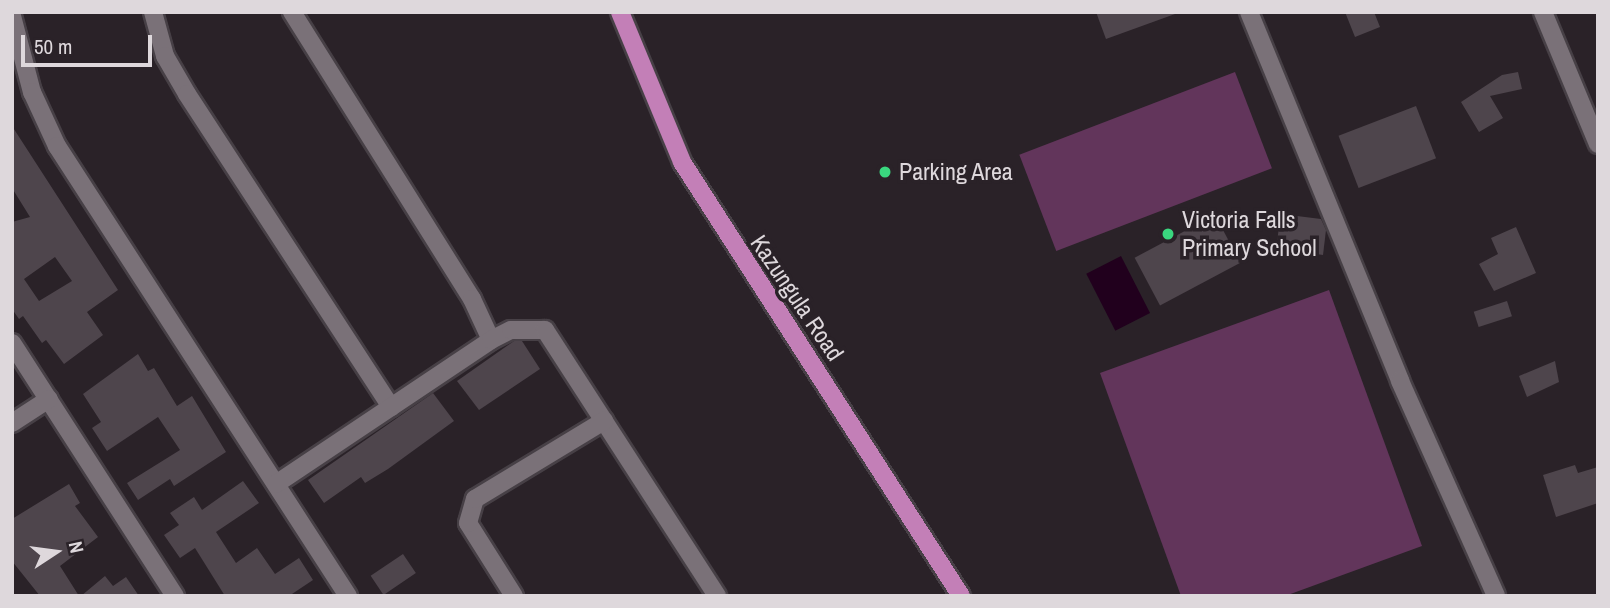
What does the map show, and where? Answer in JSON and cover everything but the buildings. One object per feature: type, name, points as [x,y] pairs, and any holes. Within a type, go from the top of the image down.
[{"type":"main road","name":"Kazungula Road","points":[[623,15],[682,162],[961,596]]},
{"type":"street","points":[[153,12],[164,56],[391,407]]},
{"type":"street","points":[[292,12],[472,299],[491,340]]},
{"type":"street","points":[[1249,12],[1400,381],[1496,596]]},
{"type":"street","points":[[1543,12],[1598,144]]},
{"type":"street","points":[[12,16],[32,92],[57,146],[348,596]]},
{"type":"street","points":[[276,484],[491,340],[511,330],[545,330],[717,596]]},
{"type":"street","points":[[12,343],[175,596]]},
{"type":"street","points":[[12,423],[49,400]]},
{"type":"street","points":[[514,596],[468,523],[475,499],[604,421]]},
{"type":"shaded area","points":[[1235,72],[1272,168],[1056,251],[1019,155]]},
{"type":"shaded area","points":[[1121,256],[1150,313],[1115,331],[1086,274]]},
{"type":"shaded area","points":[[1329,290],[1422,546],[1285,596],[1181,596],[1100,373]]},
{"type":"place","name":"Parking Area","points":[[885,172]]},
{"type":"place","name":"Victoria Falls Primary School","points":[[1168,234]]}]
